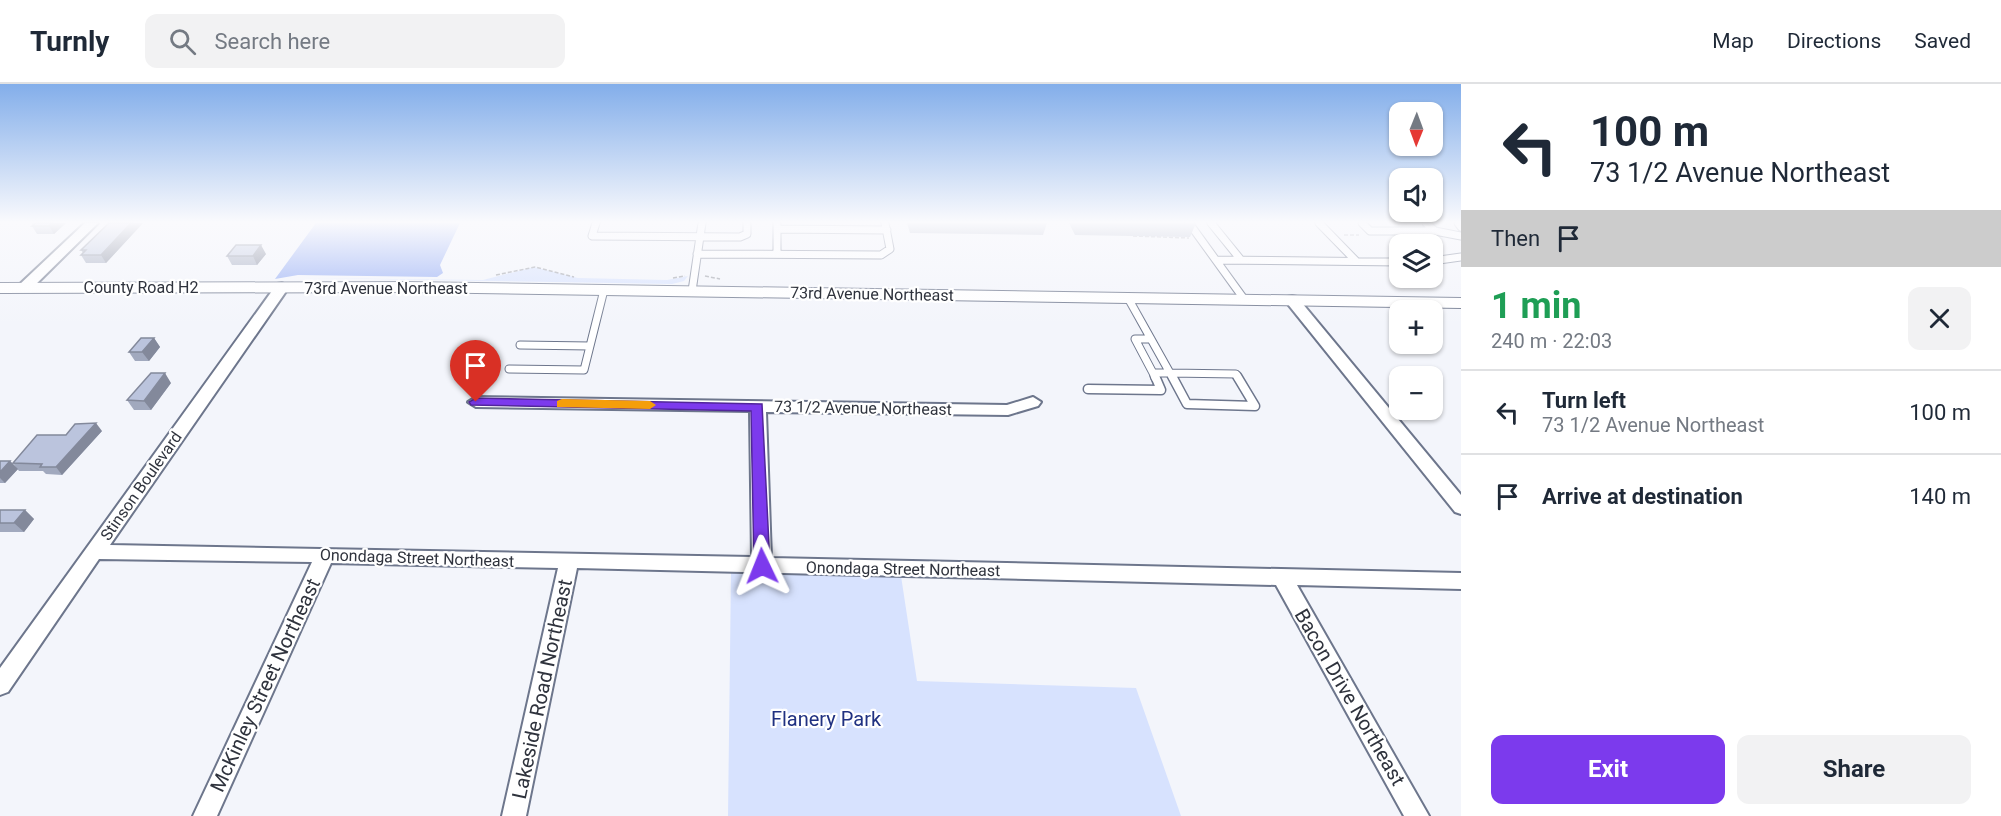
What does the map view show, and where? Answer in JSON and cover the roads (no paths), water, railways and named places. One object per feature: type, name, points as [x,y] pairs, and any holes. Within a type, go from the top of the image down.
[{"type":"street","points":[[24,288],[56,257]]},
{"type":"street","name":"County Road H2","points":[[0,288],[282,287]]},
{"type":"street","name":"73rd Avenue Northeast","points":[[282,287],[1461,303]]},
{"type":"street","name":"Stinson Boulevard","points":[[0,685],[282,287]]},
{"type":"street","points":[[1292,300],[1461,507]]},
{"type":"street","name":"73 1/2 Avenue Northeast","points":[[476,402],[1008,410],[1033,402]]},
{"type":"street","points":[[758,407],[762,566]]},
{"type":"street","name":"Onondaga Street Northeast","points":[[94,552],[325,555],[1461,581]]},
{"type":"street","name":"McKinley Street Northeast","points":[[205,816],[325,555]]},
{"type":"street","name":"Lakeside Road Northeast","points":[[514,816],[569,562]]},
{"type":"street","name":"Bacon Drive Northeast","points":[[1282,577],[1418,816]]},
{"type":"lane","points":[[692,291],[697,257]]},
{"type":"lane","points":[[1214,257],[1244,299]]},
{"type":"lane","points":[[1352,257],[1356,261]]},
{"type":"lane","points":[[1443,259],[1460,257]]},
{"type":"lane","points":[[1216,260],[1389,262]]},
{"type":"lane","points":[[509,369],[584,370],[604,290]]},
{"type":"lane","points":[[1128,298],[1170,373],[1187,404],[1255,406],[1236,374],[1170,373],[1153,372]]},
{"type":"lane","points":[[1088,389],[1161,390],[1135,339],[1151,339]]},
{"type":"lane","points":[[520,345],[590,346]]},
{"type":"park label","name":"Flanery Park","points":[[826,719]]}]
